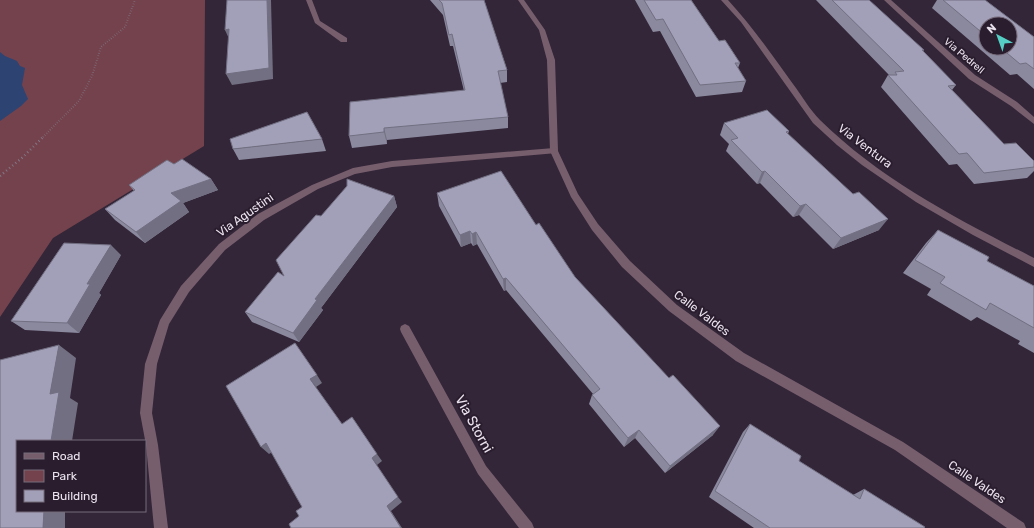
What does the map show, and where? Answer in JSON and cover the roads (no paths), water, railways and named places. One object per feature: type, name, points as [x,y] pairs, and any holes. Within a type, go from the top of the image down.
[{"type":"street","points":[[309,0],[317,22],[344,40]]},
{"type":"street","name":"Calle Valdes","points":[[521,0],[542,30],[551,60],[554,151],[574,195],[595,227],[626,264],[673,308],[740,357],[899,446],[1019,528]]},
{"type":"street","name":"Via Ventura","points":[[724,0],[743,22],[816,121],[830,135],[857,157],[924,201],[1034,262]]},
{"type":"street","name":"Via Pedrell","points":[[887,0],[972,77],[1014,104],[1034,121]]},
{"type":"street","name":"Via Agustini","points":[[161,528],[152,445],[146,413],[151,364],[164,323],[185,289],[222,247],[261,217],[315,187],[353,171],[392,164],[554,151]]},
{"type":"street","name":"Via Storni","points":[[405,329],[482,470],[527,528]]},
{"type":"water","points":[[0,52],[17,61],[20,66],[25,68],[22,85],[28,99],[0,121]]}]
